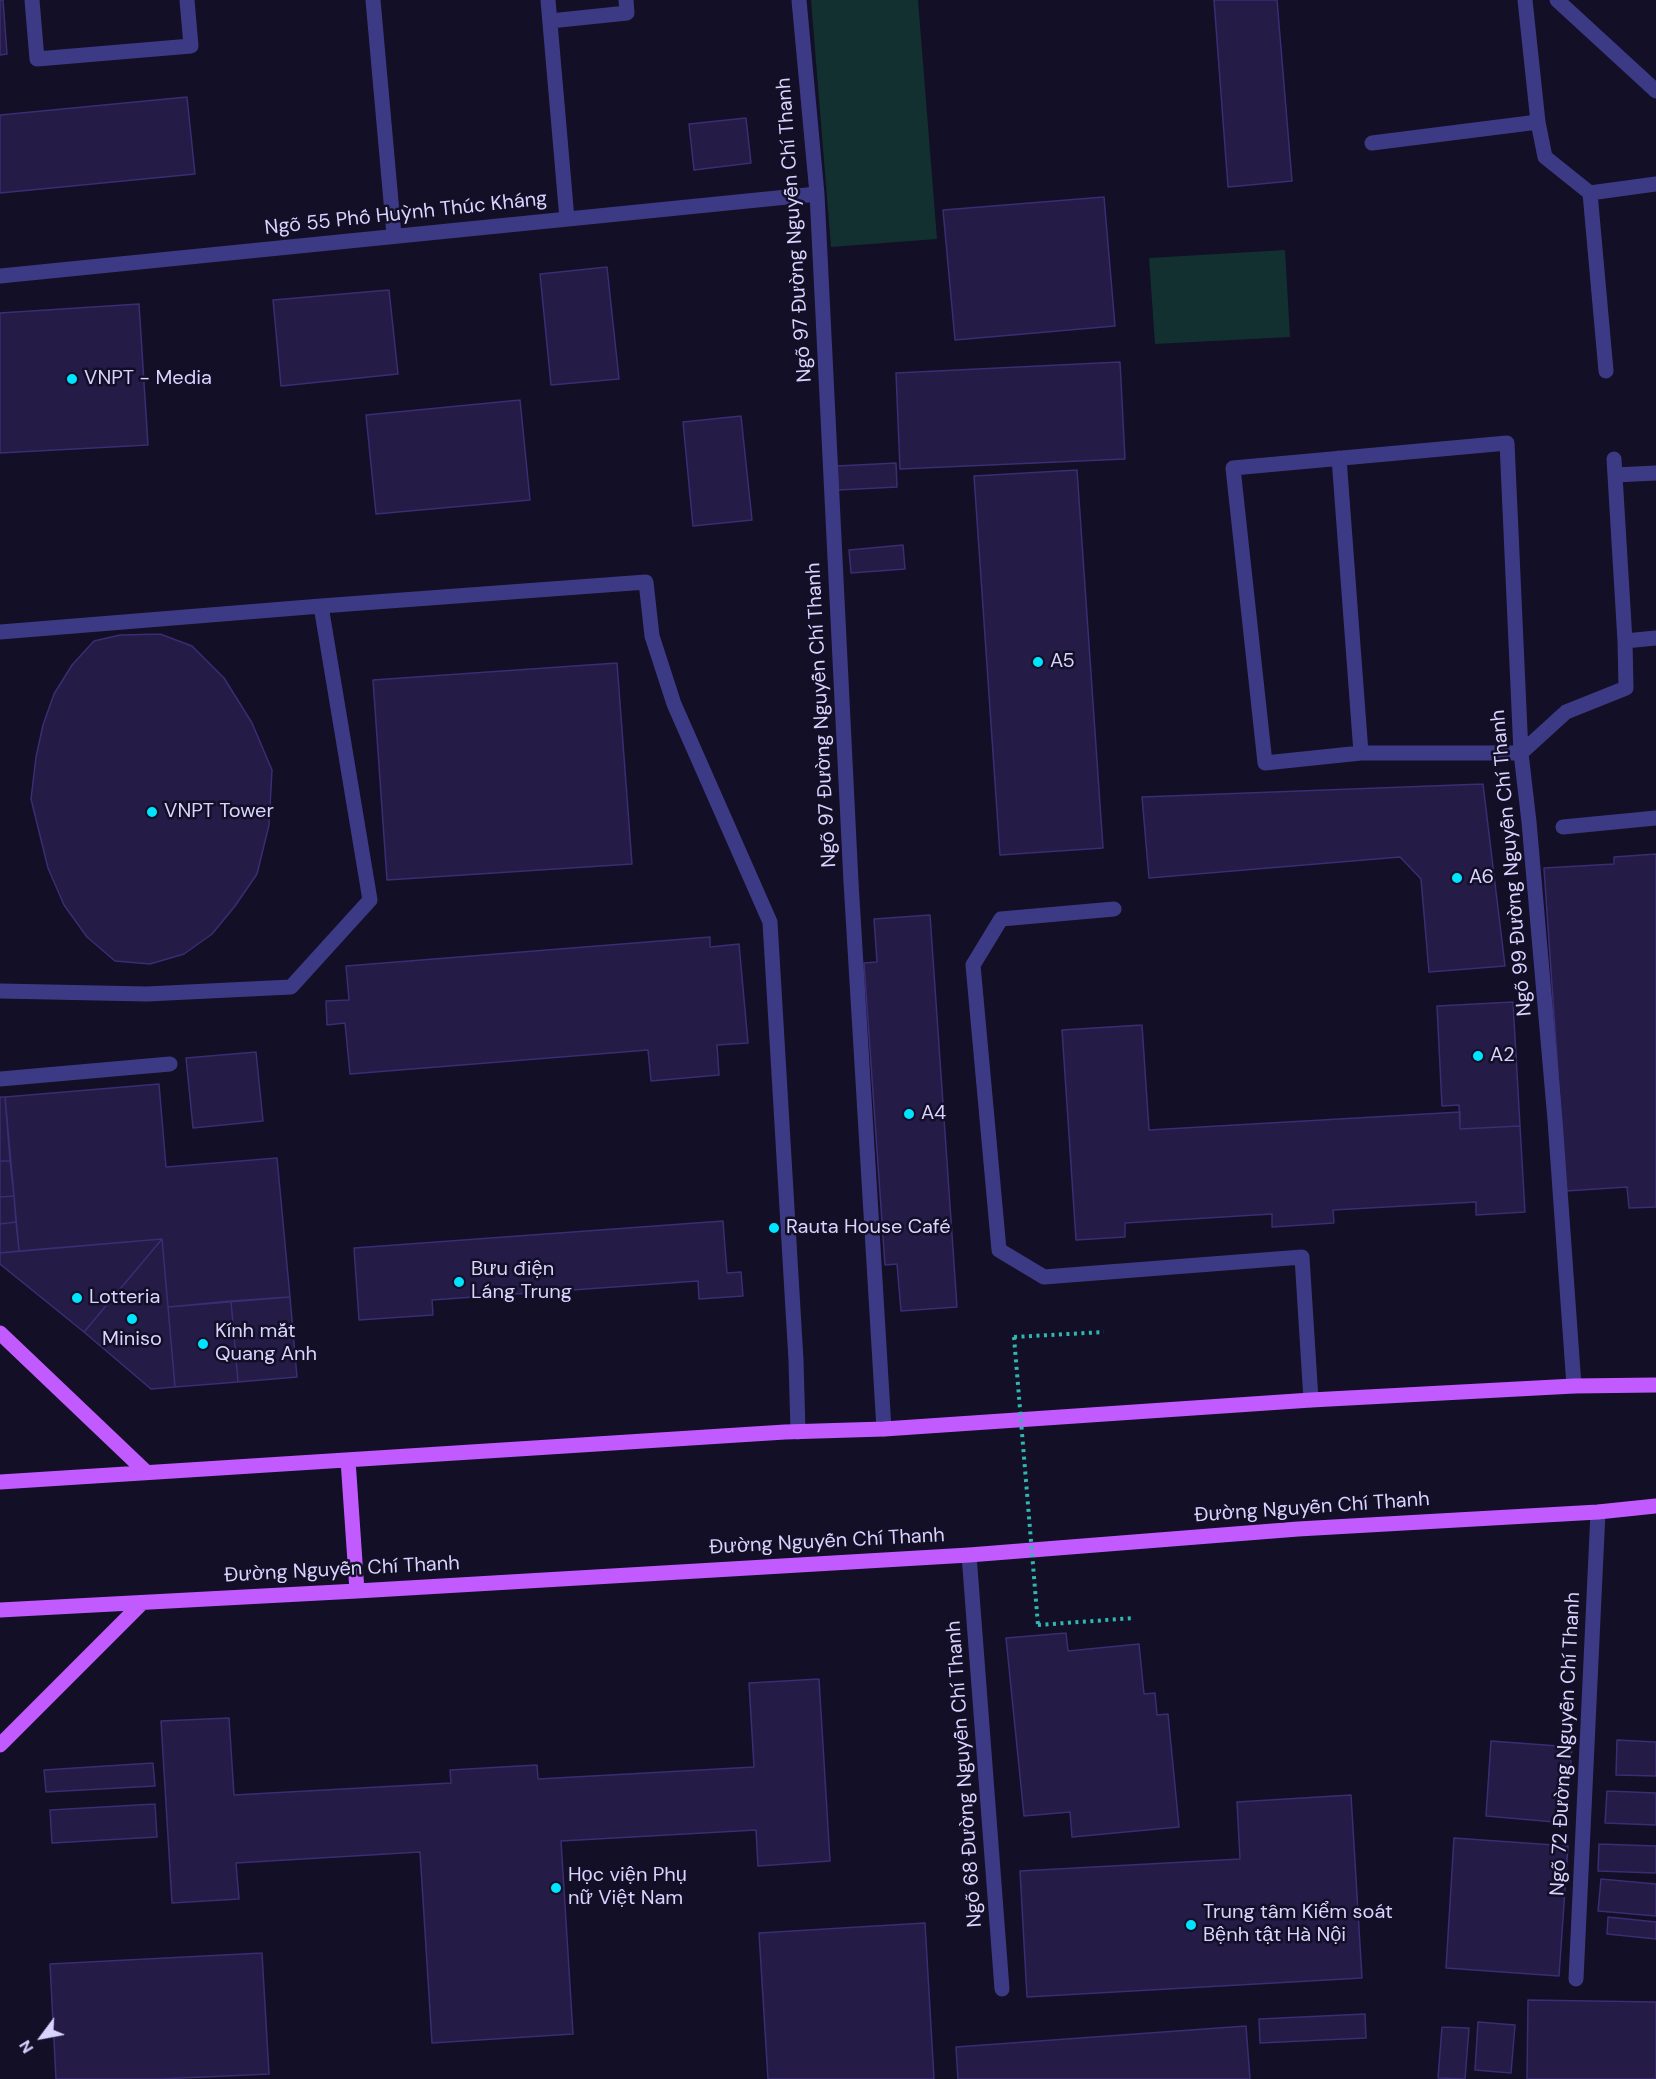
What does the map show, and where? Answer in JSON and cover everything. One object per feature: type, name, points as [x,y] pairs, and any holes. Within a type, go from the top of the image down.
[{"type":"main road","points":[[0,1333],[145,1471]]},
{"type":"main road","points":[[0,1482],[145,1471],[798,1432],[884,1429],[1311,1400],[1574,1386],[1656,1385]]},
{"type":"main road","points":[[348,1460],[357,1591]]},
{"type":"main road","name":"Đường Nguyễn Chí Thanh","points":[[0,1610],[969,1555],[1298,1528],[1598,1512],[1656,1506]]},
{"type":"main road","points":[[0,1745],[142,1603]]},
{"type":"lane","points":[[32,0],[37,59],[191,46],[187,0]]},
{"type":"lane","points":[[373,0],[394,236]]},
{"type":"lane","points":[[548,0],[567,219]]},
{"type":"lane","points":[[550,21],[627,13],[626,0]]},
{"type":"lane","name":"Ngõ 97 Đường Nguyễn Chí Thanh","points":[[800,0],[817,194],[851,882],[884,1429]]},
{"type":"lane","points":[[1525,0],[1538,122],[1545,157],[1590,193],[1606,371]]},
{"type":"lane","points":[[1557,0],[1656,91]]},
{"type":"lane","points":[[1372,142],[1538,122]]},
{"type":"lane","points":[[1590,193],[1656,184]]},
{"type":"lane","name":"Ngõ 55 Phố Huỳnh Thúc Kháng","points":[[0,276],[817,194]]},
{"type":"lane","name":"Ngõ 99 Đường Nguyễn Chí Thanh","points":[[1339,458],[1507,443],[1521,753],[1555,1120],[1574,1386]]},
{"type":"lane","points":[[1361,753],[1339,458],[1233,468],[1265,764],[1361,753],[1521,753],[1566,712],[1626,688],[1614,467],[1656,473]]},
{"type":"lane","points":[[0,632],[646,582],[652,636],[674,704],[770,922],[796,1360],[798,1432]]},
{"type":"lane","points":[[0,991],[147,994],[291,987],[370,900],[321,606]]},
{"type":"lane","points":[[1625,640],[1656,638]]},
{"type":"lane","points":[[1563,827],[1656,819]]},
{"type":"lane","points":[[1114,909],[1001,919],[973,965],[999,1250],[1044,1277],[1302,1257],[1311,1400]]},
{"type":"lane","points":[[0,1079],[170,1064]]},
{"type":"lane","name":"Ngõ 72 Đường Nguyễn Chí Thanh","points":[[1576,1979],[1598,1512]]},
{"type":"lane","name":"Ngõ 68 Đường Nguyễn Chí Thanh","points":[[969,1555],[1002,1989]]},
{"type":"path","points":[[1104,1332],[1014,1338],[1038,1625],[1134,1618]]},
{"type":"green space","points":[[811,0],[918,0],[937,239],[831,247]]},
{"type":"green space","points":[[1285,250],[1290,337],[1155,344],[1149,258]]},
{"type":"building","points":[[0,0],[3,0],[7,54],[0,55]]},
{"type":"building","points":[[1214,0],[1277,0],[1292,181],[1228,187]]},
{"type":"building","points":[[187,97],[195,174],[0,193],[0,115]]},
{"type":"building","points":[[746,118],[751,163],[694,170],[689,124]]},
{"type":"building","points":[[1104,197],[1115,326],[955,340],[943,210]]},
{"type":"building","points":[[607,267],[619,379],[551,385],[540,274]]},
{"type":"building","points":[[389,290],[398,374],[281,386],[273,300]]},
{"type":"building","name":"VNPT - Media","points":[[139,304],[148,445],[0,453],[0,313]]},
{"type":"building","points":[[1120,362],[1125,459],[900,469],[896,373]]},
{"type":"building","points":[[520,400],[530,500],[376,514],[366,415]]},
{"type":"building","points":[[741,416],[752,520],[693,526],[683,422]]},
{"type":"building","points":[[896,463],[897,487],[838,490],[837,466]]},
{"type":"building","name":"A5","points":[[1077,470],[1103,848],[1000,855],[974,476]]},
{"type":"building","points":[[903,545],[905,569],[851,573],[849,550]]},
{"type":"building","name":"VNPT Tower","points":[[160,634],[192,646],[224,678],[252,723],[272,770],[269,825],[257,874],[212,934],[184,954],[150,964],[115,961],[87,937],[64,905],[48,868],[31,799],[43,725],[54,694],[72,665],[94,641],[120,635]]},
{"type":"building","points":[[617,663],[632,864],[387,880],[373,680]]},
{"type":"building","name":"A6","points":[[1483,784],[1505,966],[1429,972],[1421,879],[1400,857],[1149,878],[1142,797]]},
{"type":"building","points":[[1656,854],[1656,1207],[1629,1208],[1627,1187],[1566,1191],[1544,868],[1614,864],[1614,857]]},
{"type":"building","name":"A4","points":[[930,915],[957,1307],[901,1311],[897,1264],[885,1265],[864,963],[877,962],[874,919]]},
{"type":"building","points":[[710,937],[710,947],[739,944],[748,1043],[717,1045],[719,1075],[651,1081],[648,1050],[350,1074],[345,1023],[327,1025],[326,1001],[349,1000],[346,966]]},
{"type":"building","name":"A2","points":[[1513,1002],[1520,1126],[1460,1129],[1459,1105],[1442,1106],[1437,1006]]},
{"type":"building","points":[[1142,1025],[1149,1130],[1460,1112],[1460,1129],[1520,1126],[1525,1212],[1476,1215],[1476,1202],[1333,1210],[1334,1223],[1272,1227],[1272,1214],[1125,1223],[1125,1237],[1076,1240],[1062,1030]]},
{"type":"building","points":[[256,1052],[263,1121],[193,1128],[186,1058]]},
{"type":"building","points":[[159,1084],[166,1167],[277,1158],[290,1297],[168,1307],[162,1239],[19,1251],[5,1097]]},
{"type":"building","points":[[0,1097],[5,1097],[10,1161],[0,1161]]},
{"type":"building","points":[[0,1161],[10,1161],[14,1196],[0,1197]]},
{"type":"building","points":[[14,1196],[16,1222],[0,1224],[0,1197]]},
{"type":"building","points":[[723,1221],[727,1273],[741,1272],[743,1296],[699,1299],[698,1281],[432,1300],[433,1315],[359,1320],[354,1248]]},
{"type":"building","points":[[16,1222],[19,1251],[0,1253],[0,1224]]},
{"type":"building","name":"Lotteria","points":[[162,1239],[84,1332],[0,1264],[0,1253]]},
{"type":"building","name":"Miniso","points":[[162,1239],[175,1387],[151,1389],[84,1332]]},
{"type":"building","points":[[290,1297],[297,1377],[238,1382],[231,1301]]},
{"type":"building","name":"Kính mắt Quang Anh","points":[[231,1301],[238,1382],[175,1387],[168,1307]]},
{"type":"building","points":[[1066,1633],[1068,1651],[1139,1644],[1144,1694],[1155,1693],[1157,1715],[1168,1714],[1179,1827],[1072,1837],[1070,1812],[1024,1816],[1006,1638]]},
{"type":"building","points":[[819,1679],[830,1861],[758,1866],[756,1830],[561,1841],[573,2034],[432,2043],[420,1852],[236,1863],[239,1899],[172,1903],[161,1721],[229,1718],[234,1795],[451,1783],[450,1770],[537,1765],[538,1779],[754,1767],[749,1683]]},
{"type":"building","points":[[1617,1740],[1656,1742],[1656,1776],[1616,1775]]},
{"type":"building","points":[[1491,1741],[1572,1747],[1566,1823],[1486,1816]]},
{"type":"building","points":[[153,1763],[155,1786],[46,1792],[44,1770]]},
{"type":"building","points":[[1607,1791],[1656,1793],[1656,1825],[1605,1823]]},
{"type":"building","name":"Trung tâm Kiểm soát Bệnh tật Hà Nội","points":[[1351,1795],[1362,1978],[1027,1997],[1020,1871],[1240,1859],[1237,1802]]},
{"type":"building","points":[[155,1804],[157,1837],[52,1843],[50,1810]]},
{"type":"building","points":[[1454,1838],[1568,1846],[1559,1976],[1446,1968]]},
{"type":"building","points":[[1599,1844],[1656,1846],[1656,1873],[1598,1871]]},
{"type":"building","points":[[1601,1879],[1656,1884],[1656,1916],[1598,1911]]},
{"type":"building","points":[[1608,1917],[1656,1922],[1656,1939],[1607,1934]]},
{"type":"building","points":[[925,1923],[934,2079],[768,2079],[759,1933]]},
{"type":"building","points":[[262,1953],[269,2074],[160,2079],[56,2079],[50,1964]]},
{"type":"building","points":[[1528,2000],[1656,2002],[1656,2079],[1527,2079]]},
{"type":"building","points":[[1365,2014],[1366,2038],[1260,2043],[1259,2019]]},
{"type":"building","points":[[1478,2022],[1515,2025],[1511,2073],[1475,2070]]},
{"type":"building","points":[[1246,2026],[1250,2079],[958,2079],[956,2047]]},
{"type":"building","points":[[1442,2027],[1469,2028],[1465,2079],[1438,2078]]},
{"type":"place","name":"VNPT - Media","points":[[72,379]]},
{"type":"place","name":"A5","points":[[1038,662]]},
{"type":"place","name":"VNPT Tower","points":[[152,812]]},
{"type":"place","name":"A6","points":[[1457,878]]},
{"type":"place","name":"A2","points":[[1478,1056]]},
{"type":"place","name":"A4","points":[[909,1114]]},
{"type":"place","name":"Rauta House Café","points":[[774,1228]]},
{"type":"place","name":"Bưu điện Láng Trung","points":[[459,1282]]},
{"type":"place","name":"Lotteria","points":[[77,1298]]},
{"type":"place","name":"Miniso","points":[[132,1319]]},
{"type":"place","name":"Kính mắt Quang Anh","points":[[203,1344]]},
{"type":"place","name":"Học viện Phụ nữ Việt Nam","points":[[556,1888]]},
{"type":"place","name":"Trung tâm Kiểm soát Bệnh tật Hà Nội","points":[[1191,1925]]}]
